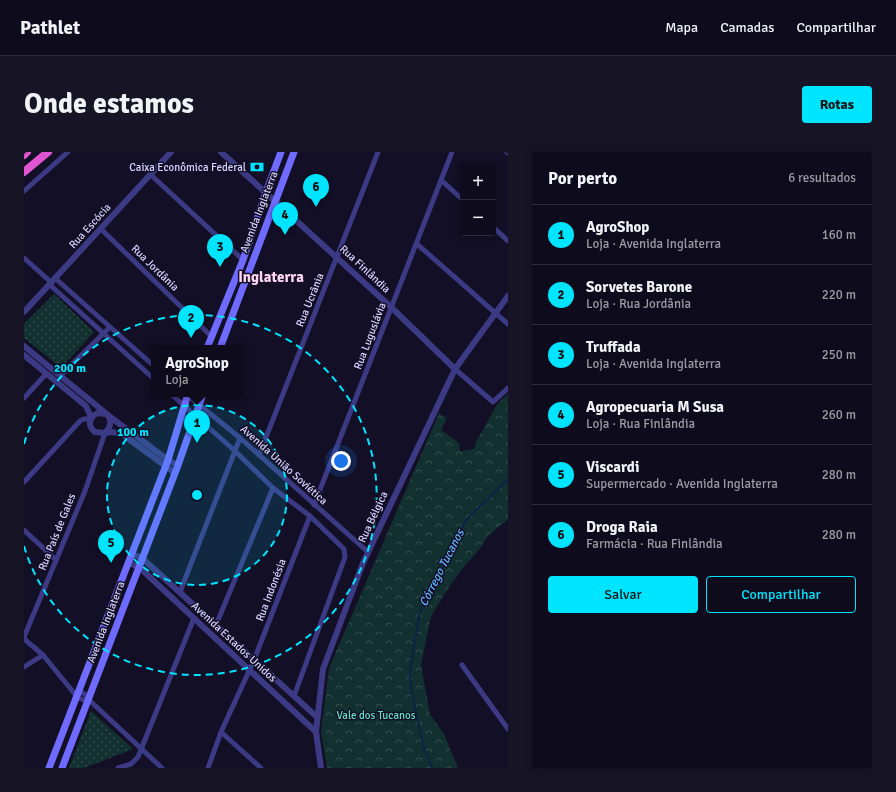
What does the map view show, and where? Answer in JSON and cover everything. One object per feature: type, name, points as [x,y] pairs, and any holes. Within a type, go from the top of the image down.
[{"type":"highway","points":[[24,155],[27,152]]},
{"type":"highway","points":[[24,172],[48,152]]},
{"type":"main road","name":"Avenida Inglaterra","points":[[208,345],[232,290],[281,152]]},
{"type":"main road","name":"Avenida Inglaterra","points":[[221,345],[294,152]]},
{"type":"main road","points":[[232,290],[241,293]]},
{"type":"main road","points":[[228,300],[237,303]]},
{"type":"main road","name":"Avenida Inglaterra","points":[[49,768],[76,694],[129,563],[167,463],[186,397]]},
{"type":"main road","name":"Avenida Inglaterra","points":[[62,768],[175,473],[202,397]]},
{"type":"street","points":[[24,191],[68,152]]},
{"type":"street","name":"Rua Escócia","points":[[24,312],[171,152]]},
{"type":"street","name":"Rua Finlândia","points":[[221,152],[392,308],[455,370],[493,402],[508,388]]},
{"type":"street","name":"Rua Ucrânia","points":[[259,455],[338,258],[378,152]]},
{"type":"street","name":"Rua Luguslávia","points":[[314,505],[452,152]]},
{"type":"street","points":[[151,175],[243,260]]},
{"type":"street","points":[[441,180],[460,197]]},
{"type":"street","name":"Rua Jordânia","points":[[100,230],[212,337]]},
{"type":"street","points":[[496,230],[508,241]]},
{"type":"street","points":[[417,244],[508,324]]},
{"type":"street","points":[[24,258],[110,327],[151,363]]},
{"type":"street","points":[[53,282],[103,334],[151,376]]},
{"type":"street","name":"Rua Bélgica","points":[[321,768],[316,732],[323,669],[368,552],[455,370],[508,296]]},
{"type":"street","points":[[60,376],[110,327]]},
{"type":"street","points":[[24,346],[167,463],[175,473]]},
{"type":"street","points":[[24,355],[86,406],[91,418],[90,423],[92,430],[98,433],[112,432],[122,434],[167,463],[177,465]]},
{"type":"street","points":[[24,398],[46,374]]},
{"type":"street","name":"Avenida União Soviética","points":[[174,397],[195,414],[273,488],[310,516],[344,549],[345,557],[294,696]]},
{"type":"street","name":"Avenida União Soviética","points":[[191,397],[240,438],[368,552]]},
{"type":"street","points":[[24,482],[80,421],[91,418],[98,412],[107,414]]},
{"type":"street","points":[[105,433],[111,426],[107,414]]},
{"type":"street","name":"Rua País de Gales","points":[[24,638],[85,491],[105,433]]},
{"type":"street","points":[[180,592],[240,438]]},
{"type":"street","points":[[216,625],[273,488]]},
{"type":"street","name":"Rua Indonésia","points":[[208,768],[221,732],[250,670],[310,516]]},
{"type":"street","points":[[24,530],[56,560]]},
{"type":"street","points":[[132,554],[142,558]]},
{"type":"street","name":"Avenida Estados Unidos","points":[[142,558],[317,717]]},
{"type":"street","points":[[129,563],[139,567]]},
{"type":"street","name":"Avenida Estados Unidos","points":[[139,567],[316,732]]},
{"type":"street","points":[[118,768],[131,764],[138,757],[194,618]]},
{"type":"street","points":[[24,638],[43,656],[78,698],[84,700],[88,699],[162,768]]},
{"type":"street","points":[[24,667],[43,656]]},
{"type":"street","points":[[462,665],[508,729]]},
{"type":"street","points":[[221,732],[261,768]]},
{"type":"green space","points":[[54,294],[94,332],[61,368],[24,338],[24,324]]},
{"type":"green space","name":"Vale dos Tucanos","points":[[508,394],[508,519],[488,536],[479,550],[451,584],[431,616],[421,665],[430,714],[444,734],[458,768],[327,768],[321,732],[329,668],[439,413],[447,418],[441,430],[459,443],[460,451],[474,449],[476,442],[498,403]]},
{"type":"green space","points":[[91,711],[133,749],[84,768],[69,768]]},
{"type":"waterway","name":"Córrego Tucanos","points":[[432,768],[423,745],[411,689],[410,670],[420,612],[466,520],[508,479]]},
{"type":"place","name":"Caixa Econômica Federal","points":[[257,167]]},
{"type":"place","name":"Droga Raia","points":[[316,207]]},
{"type":"place","name":"Agropecuaria M Susa","points":[[285,235]]},
{"type":"place","name":"Truffada","points":[[220,267]]},
{"type":"place","name":"Sorvetes Barone","points":[[191,338]]},
{"type":"place","name":"AgroShop","points":[[197,443]]},
{"type":"place","name":"Viscardi","points":[[111,563]]},
{"type":"district","name":"Inglaterra","points":[[271,277]]}]
